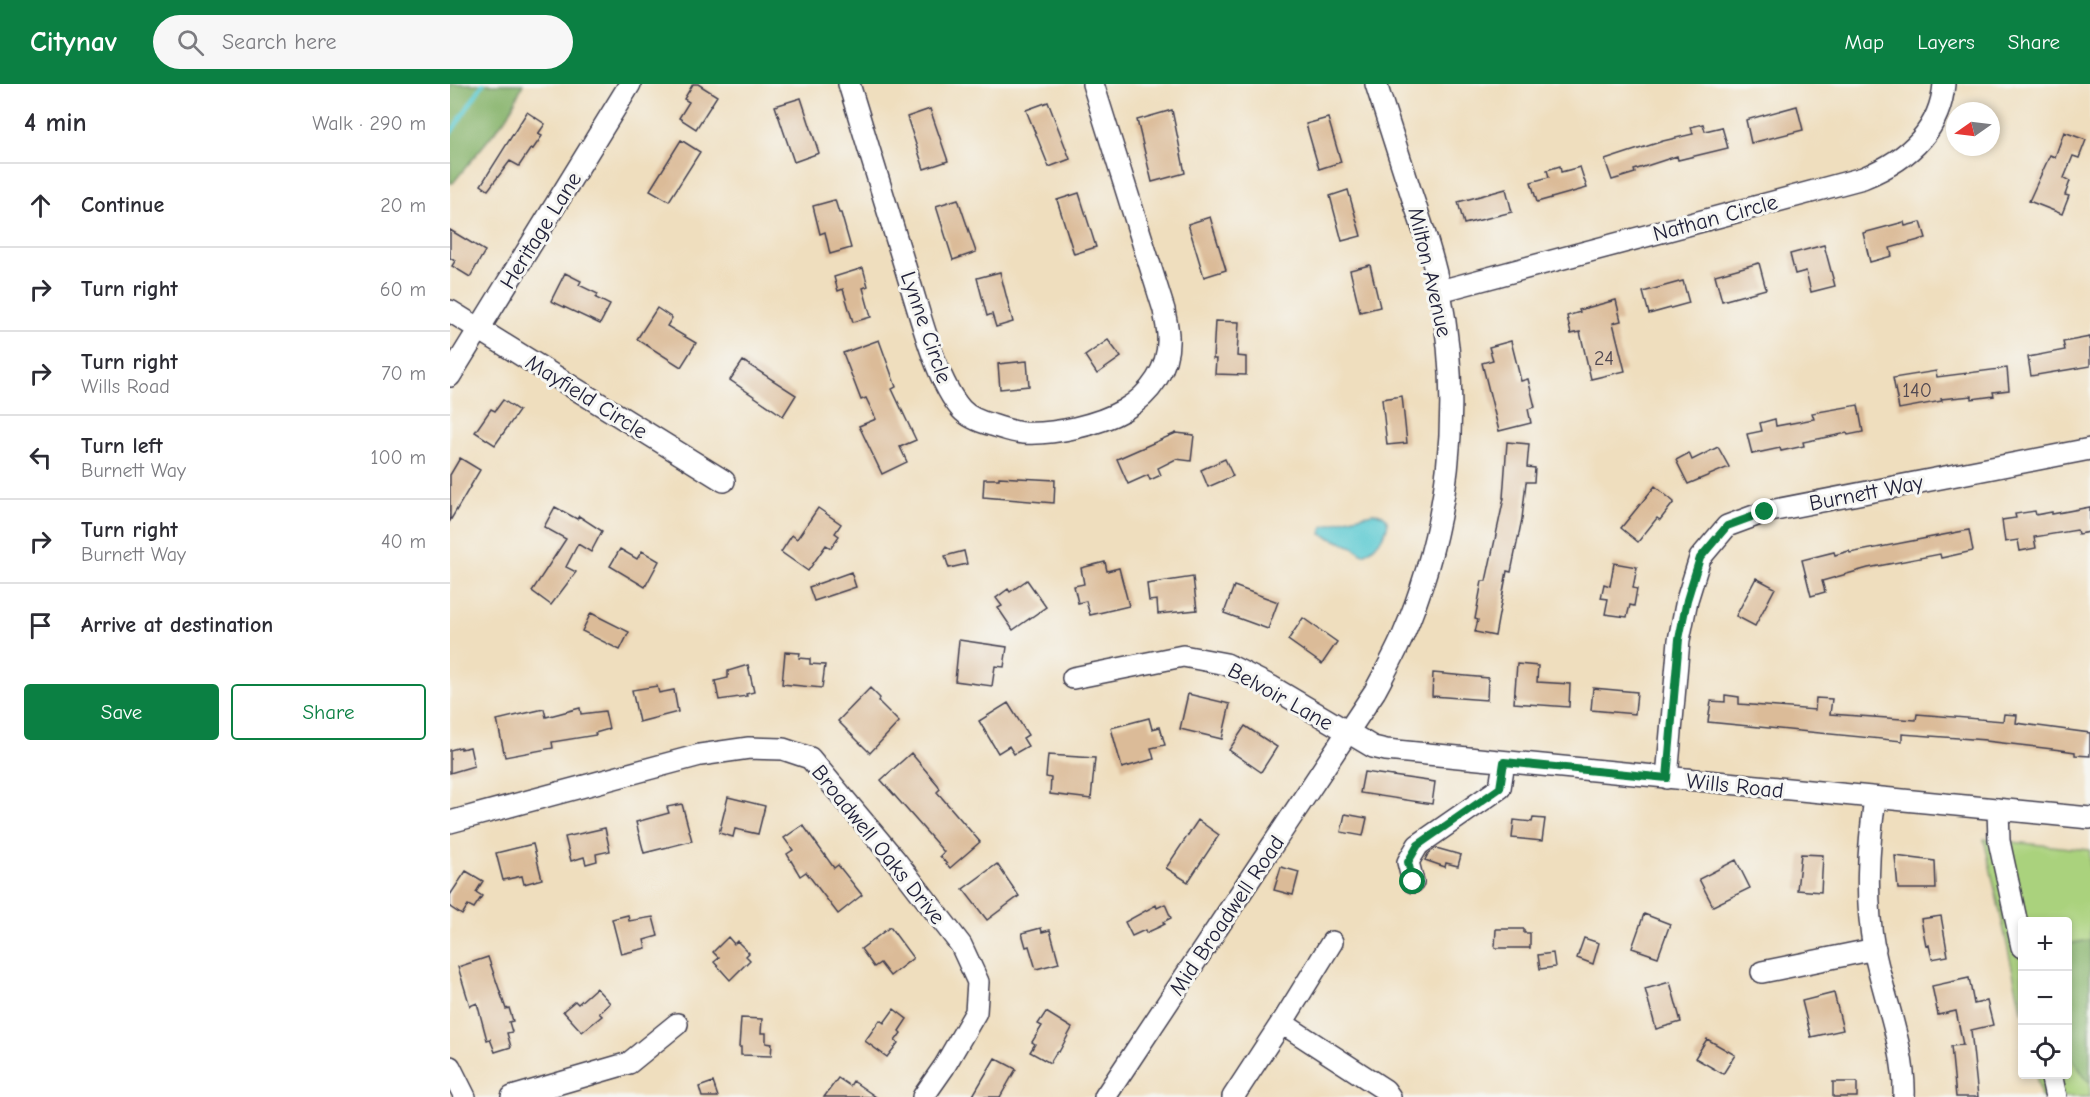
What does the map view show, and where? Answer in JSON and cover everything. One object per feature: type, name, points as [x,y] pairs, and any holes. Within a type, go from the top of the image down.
[{"type":"street","name":"Heritage Lane","points":[[450,376],[630,84]]},
{"type":"street","name":"Lynne Circle","points":[[849,84],[929,344],[949,392],[962,410],[979,422],[1022,433],[1057,432],[1110,417],[1139,399],[1155,383],[1166,359],[1168,337],[1164,310],[1093,84]]},
{"type":"street","name":"Milton Avenue","points":[[1348,733],[1375,691],[1401,640],[1422,585],[1438,528],[1448,470],[1452,410],[1449,351],[1440,291],[1425,235],[1376,84]]},
{"type":"street","name":"Nathan Circle","points":[[1440,291],[1863,178],[1888,168],[1910,152],[1926,133],[1937,113],[1944,84]]},
{"type":"street","name":"Mayfield Circle","points":[[450,310],[724,481]]},
{"type":"street","name":"Burnett Way","points":[[1667,778],[1679,639],[1687,600],[1700,558],[1727,526],[1765,512],[2090,449]]},
{"type":"street","name":"Belvoir Lane","points":[[1072,678],[1183,656],[1226,664],[1272,687],[1348,733]]},
{"type":"street","name":"Wills Road","points":[[1348,733],[1373,747],[1386,750],[2090,818]]},
{"type":"street","name":"Mid Broadwell Road","points":[[1105,1097],[1348,733]]},
{"type":"street","name":"Broadwell Oaks Drive","points":[[450,822],[700,755],[749,748],[783,749],[810,758],[896,861],[961,945],[978,982],[976,1012],[944,1067],[923,1097]]},
{"type":"street","points":[[1413,882],[1408,862],[1418,845],[1500,788],[1504,762]]},
{"type":"street","points":[[1875,798],[1869,837],[1869,911],[1875,950],[1902,1067],[1904,1097]]},
{"type":"street","points":[[1998,809],[1999,842],[2018,929]]},
{"type":"street","points":[[1233,1097],[1332,942]]},
{"type":"street","points":[[1762,972],[1875,950]]},
{"type":"street","points":[[1282,1022],[1385,1090],[1390,1097]]},
{"type":"street","points":[[512,1097],[629,1063],[677,1024]]},
{"type":"street","points":[[450,1067],[465,1097]]},
{"type":"street","points":[[2052,1079],[2056,1097]]},
{"type":"green space","points":[[450,84],[523,84],[509,114],[453,183],[450,183]]},
{"type":"green space","points":[[1984,839],[2090,850],[2090,1097],[2041,1097],[2037,1079],[2072,1079],[2072,917],[2018,917],[2018,995]]},
{"type":"green space","points":[[2090,940],[2090,1082],[2072,1058],[2072,943]]},
{"type":"water","points":[[1373,513],[1387,519],[1387,525],[1381,539],[1363,554],[1353,547],[1321,534],[1323,527]]},
{"type":"building","points":[[693,84],[698,84],[717,96],[696,129],[679,118],[689,102],[684,99]]},
{"type":"building","points":[[801,98],[819,153],[794,162],[775,106]]},
{"type":"building","points":[[1048,102],[1070,159],[1049,167],[1026,110]]},
{"type":"building","points":[[1797,106],[1803,130],[1751,143],[1746,120]]},
{"type":"building","points":[[930,109],[948,161],[924,169],[907,117]]},
{"type":"building","points":[[1172,110],[1185,173],[1152,182],[1137,120]]},
{"type":"building","points":[[527,112],[545,124],[538,134],[542,136],[519,166],[510,161],[488,190],[481,185]]},
{"type":"building","points":[[1328,118],[1341,162],[1319,169],[1306,124]]},
{"type":"building","points":[[1703,124],[1705,131],[1722,127],[1728,148],[1678,160],[1677,156],[1612,180],[1605,160],[1693,134],[1691,127]]},
{"type":"building","points":[[2064,132],[2086,140],[2079,158],[2073,156],[2064,178],[2070,181],[2065,195],[2069,196],[2062,214],[2029,201],[2050,155],[2055,157]]},
{"type":"building","points":[[681,140],[700,152],[669,201],[650,190]]},
{"type":"building","points":[[1560,166],[1561,172],[1580,167],[1587,188],[1537,202],[1531,182],[1549,177],[1547,170]]},
{"type":"building","points":[[1506,189],[1512,212],[1464,224],[1458,202]]},
{"type":"building","points":[[1348,190],[1361,236],[1342,241],[1330,196]]},
{"type":"building","points":[[1079,193],[1096,247],[1074,254],[1057,200]]},
{"type":"building","points":[[958,199],[976,252],[953,260],[936,206]]},
{"type":"building","points":[[835,200],[851,248],[830,254],[825,232],[820,234],[813,206]]},
{"type":"building","points":[[1210,217],[1226,270],[1204,277],[1188,224]]},
{"type":"building","points":[[1904,222],[1905,226],[1921,222],[1926,238],[1890,248],[1892,256],[1870,262],[1863,233]]},
{"type":"building","points":[[450,230],[485,251],[470,277],[452,266],[455,261],[450,258]]},
{"type":"building","points":[[1824,245],[1835,286],[1811,292],[1806,271],[1795,274],[1790,254]]},
{"type":"building","points":[[1759,263],[1766,289],[1722,301],[1715,275]]},
{"type":"building","points":[[1370,265],[1380,307],[1360,312],[1350,270]]},
{"type":"building","points":[[863,268],[868,286],[863,288],[871,317],[853,322],[843,289],[838,291],[834,277]]},
{"type":"building","points":[[1000,272],[1013,322],[996,327],[992,314],[987,316],[977,278]]},
{"type":"building","points":[[565,273],[581,281],[579,285],[598,294],[596,298],[610,305],[600,324],[551,301]]},
{"type":"building","points":[[1683,281],[1689,303],[1649,314],[1643,292]]},
{"type":"building","points":[[1616,300],[1621,321],[1613,323],[1625,371],[1591,379],[1580,332],[1571,334],[1567,316],[1580,312],[1579,310]]},
{"type":"building","points":[[657,308],[672,318],[667,326],[696,343],[681,367],[637,339]]},
{"type":"building","points":[[1215,321],[1239,322],[1237,356],[1246,357],[1246,375],[1215,374],[1216,359],[1213,359]]},
{"type":"building","points":[[2090,337],[2090,366],[2031,376],[2028,357],[2065,350],[2063,342]]},
{"type":"building","points":[[879,340],[896,387],[892,389],[916,440],[900,447],[907,462],[882,474],[859,426],[876,419],[866,398],[861,400],[843,353]]},
{"type":"building","points":[[1108,340],[1121,357],[1097,374],[1085,356]]},
{"type":"building","points":[[1511,341],[1521,381],[1528,379],[1535,407],[1528,409],[1531,423],[1499,431],[1482,363],[1493,360],[1489,347]]},
{"type":"building","points":[[743,361],[796,395],[783,416],[730,380]]},
{"type":"building","points":[[1027,361],[1029,386],[1000,389],[998,364]]},
{"type":"building","points":[[2007,368],[2009,390],[1993,392],[1994,396],[1941,399],[1942,401],[1899,409],[1893,378],[1936,371],[1937,377]]},
{"type":"building","points":[[1402,396],[1407,443],[1387,445],[1382,399]]},
{"type":"building","points":[[503,400],[519,411],[495,445],[475,432],[491,409],[495,411]]},
{"type":"building","points":[[1858,405],[1863,432],[1803,442],[1804,446],[1781,451],[1780,448],[1752,454],[1747,434],[1762,431],[1760,423],[1775,419],[1776,426],[1814,419],[1812,413]]},
{"type":"building","points":[[1176,433],[1194,435],[1191,461],[1176,459],[1158,468],[1161,475],[1150,480],[1148,475],[1128,484],[1117,459]]},
{"type":"building","points":[[1507,442],[1529,444],[1527,467],[1535,468],[1534,482],[1526,482],[1522,519],[1511,572],[1507,571],[1495,636],[1475,632],[1478,620],[1475,619],[1482,581],[1486,581],[1504,498]]},
{"type":"building","points":[[1718,447],[1729,467],[1688,484],[1676,460],[1689,453],[1692,460]]},
{"type":"building","points":[[460,458],[480,470],[450,521],[450,475]]},
{"type":"building","points":[[1225,459],[1233,476],[1208,487],[1201,470]]},
{"type":"building","points":[[999,477],[1055,480],[1054,503],[983,497],[984,479],[999,479]]},
{"type":"building","points":[[1655,486],[1674,502],[1660,520],[1657,518],[1638,542],[1621,528]]},
{"type":"building","points":[[555,507],[577,519],[579,516],[602,531],[591,552],[578,544],[566,567],[576,572],[551,605],[532,591],[566,539],[544,527]]},
{"type":"building","points":[[2090,507],[2090,532],[2078,534],[2077,530],[2034,537],[2036,548],[2020,551],[2018,540],[2005,542],[2002,520],[2016,518],[2015,514],[2035,511],[2036,515],[2052,512],[2052,514]]},
{"type":"building","points":[[818,508],[841,524],[835,533],[839,536],[831,548],[826,545],[808,571],[781,552],[792,535],[797,539]]},
{"type":"building","points":[[1969,530],[1973,551],[1941,558],[1940,554],[1868,568],[1822,581],[1825,592],[1811,596],[1802,560],[1834,552],[1835,555],[1849,551],[1850,553]]},
{"type":"building","points":[[620,549],[637,559],[642,551],[659,561],[645,587],[610,566]]},
{"type":"building","points":[[964,551],[967,564],[949,568],[945,556]]},
{"type":"building","points":[[1105,562],[1107,571],[1119,568],[1129,606],[1090,615],[1086,601],[1078,603],[1074,586],[1084,584],[1081,568]]},
{"type":"building","points":[[1614,563],[1637,567],[1633,588],[1637,589],[1634,606],[1630,605],[1627,617],[1605,614],[1608,599],[1601,598],[1604,584],[1610,586]]},
{"type":"building","points":[[851,572],[856,587],[814,601],[809,587]]},
{"type":"building","points":[[1193,577],[1197,610],[1158,614],[1157,600],[1149,601],[1147,584]]},
{"type":"building","points":[[1756,578],[1775,588],[1755,626],[1736,616]]},
{"type":"building","points":[[1027,580],[1046,607],[1013,630],[998,608],[1002,606],[996,598],[1008,589],[1010,592]]},
{"type":"building","points":[[1234,586],[1278,602],[1268,629],[1224,613]]},
{"type":"building","points":[[591,613],[629,632],[620,650],[582,631]]},
{"type":"building","points":[[1303,618],[1337,642],[1322,664],[1288,640]]},
{"type":"building","points":[[959,640],[1007,647],[1004,667],[995,666],[992,686],[955,681]]},
{"type":"building","points":[[785,652],[800,653],[799,658],[810,659],[810,664],[825,665],[822,688],[782,684]]},
{"type":"building","points":[[1517,664],[1538,666],[1537,682],[1570,684],[1569,707],[1514,703]]},
{"type":"building","points":[[748,665],[754,692],[746,694],[747,696],[719,700],[715,681],[728,678],[728,671]]},
{"type":"building","points":[[1433,673],[1488,678],[1487,700],[1432,696]]},
{"type":"building","points":[[657,686],[659,693],[674,690],[678,712],[639,722],[632,690]]},
{"type":"building","points":[[870,688],[880,698],[878,701],[899,722],[870,753],[838,721]]},
{"type":"building","points":[[1593,688],[1637,692],[1635,714],[1591,710]]},
{"type":"building","points":[[1188,694],[1230,704],[1222,739],[1180,729]]},
{"type":"building","points":[[1725,695],[1739,697],[1739,704],[1815,710],[1816,698],[1832,699],[1830,714],[1916,720],[1917,714],[2003,721],[2004,714],[2017,715],[2016,723],[2090,733],[2090,756],[1986,740],[1902,734],[1902,741],[1708,722],[1711,701],[1725,702]]},
{"type":"building","points":[[1008,703],[1028,735],[1023,738],[1028,746],[1014,754],[1009,746],[998,753],[979,721]]},
{"type":"building","points":[[580,708],[581,714],[605,711],[609,729],[595,733],[596,735],[552,742],[553,748],[505,757],[497,720],[544,709],[546,717]]},
{"type":"building","points":[[1149,718],[1152,729],[1160,727],[1165,745],[1151,748],[1154,759],[1122,768],[1111,728]]},
{"type":"building","points":[[1245,726],[1277,747],[1261,772],[1229,750]]},
{"type":"building","points":[[461,747],[461,749],[470,747],[474,766],[450,773],[450,750]]},
{"type":"building","points":[[911,753],[938,785],[940,789],[937,792],[980,842],[950,868],[940,856],[944,852],[881,780]]},
{"type":"building","points":[[1048,755],[1095,758],[1091,799],[1050,794],[1051,778],[1046,777]]},
{"type":"building","points":[[1364,772],[1435,782],[1432,804],[1360,793]]},
{"type":"building","points":[[728,797],[765,806],[758,834],[735,829],[733,837],[719,833]]},
{"type":"building","points":[[682,804],[692,841],[644,853],[636,822],[669,813],[667,807]]},
{"type":"building","points":[[1345,814],[1367,818],[1363,836],[1341,832]]},
{"type":"building","points":[[1533,818],[1545,819],[1542,841],[1512,838],[1514,820],[1532,822]]},
{"type":"building","points":[[1198,820],[1219,835],[1188,882],[1166,868]]},
{"type":"building","points":[[803,825],[834,868],[838,865],[862,895],[838,914],[806,872],[800,876],[787,854],[793,850],[784,838]]},
{"type":"building","points":[[605,828],[610,851],[596,854],[597,861],[586,864],[584,857],[571,861],[565,837]]},
{"type":"building","points":[[533,844],[542,879],[524,884],[522,876],[503,880],[496,853]]},
{"type":"building","points":[[1436,848],[1461,855],[1458,866],[1446,863],[1445,867],[1425,860],[1428,854]]},
{"type":"building","points":[[1801,854],[1823,855],[1821,892],[1797,890]]},
{"type":"building","points":[[1895,856],[1935,861],[1936,889],[1898,889]]},
{"type":"building","points":[[1736,860],[1750,888],[1713,906],[1699,879]]},
{"type":"building","points":[[997,864],[1019,896],[987,920],[963,889]]},
{"type":"building","points":[[1281,867],[1299,872],[1293,895],[1274,890]]},
{"type":"building","points":[[466,871],[483,881],[476,892],[482,896],[474,908],[468,905],[462,915],[450,907],[450,895]]},
{"type":"building","points":[[1165,904],[1171,918],[1163,922],[1165,924],[1146,933],[1145,930],[1132,936],[1125,922],[1156,905],[1157,908]]},
{"type":"building","points":[[1644,914],[1670,924],[1658,957],[1632,948]]},
{"type":"building","points":[[628,915],[629,921],[653,917],[658,936],[644,940],[646,948],[621,954],[612,919]]},
{"type":"building","points":[[1941,916],[1948,956],[1932,959],[1929,945],[1926,946],[1921,919]]},
{"type":"building","points":[[890,927],[913,958],[890,976],[880,963],[874,967],[861,949]]},
{"type":"building","points":[[1041,928],[1042,932],[1050,930],[1059,963],[1036,969],[1029,946],[1026,947],[1022,933]]},
{"type":"building","points":[[1496,929],[1524,929],[1524,933],[1530,933],[1530,948],[1495,948]]},
{"type":"building","points":[[728,937],[734,944],[737,941],[749,953],[746,956],[750,960],[730,980],[714,962],[719,958],[713,952]]},
{"type":"building","points":[[1584,938],[1599,943],[1593,964],[1577,958]]},
{"type":"building","points":[[1553,953],[1555,967],[1540,969],[1538,955]]},
{"type":"building","points":[[488,957],[506,1009],[509,1008],[513,1021],[509,1022],[512,1032],[507,1033],[511,1047],[495,1052],[490,1039],[487,1040],[477,1003],[470,1006],[458,967]]},
{"type":"building","points":[[1969,978],[1974,1004],[1987,1001],[1993,1025],[1971,1030],[1978,1097],[1956,1097],[1951,1046],[1963,1045],[1956,1011],[1938,1015],[1932,986]]},
{"type":"building","points":[[1670,982],[1681,1022],[1656,1029],[1645,989]]},
{"type":"building","points":[[596,988],[610,1003],[599,1013],[602,1016],[582,1032],[563,1011],[575,1001],[578,1004]]},
{"type":"building","points":[[1834,993],[1843,1030],[1811,1037],[1802,1001]]},
{"type":"building","points":[[894,1009],[907,1019],[895,1041],[898,1043],[887,1057],[865,1041],[880,1020],[884,1023]]},
{"type":"building","points":[[1046,1012],[1072,1028],[1050,1063],[1030,1052],[1035,1044],[1032,1042],[1042,1026],[1038,1024]]},
{"type":"building","points":[[741,1018],[762,1019],[761,1033],[766,1033],[766,1043],[772,1044],[771,1056],[741,1055],[741,1047],[739,1047]]},
{"type":"building","points":[[1707,1039],[1735,1055],[1723,1074],[1695,1058]]},
{"type":"building","points":[[995,1058],[1016,1069],[1000,1097],[972,1097]]},
{"type":"building","points":[[838,1078],[850,1086],[853,1081],[876,1097],[824,1097]]},
{"type":"building","points":[[713,1082],[718,1097],[702,1097],[699,1087]]},
{"type":"building","points":[[1833,1082],[1857,1082],[1857,1097],[1833,1097]]},
{"type":"waterway","points":[[450,134],[483,84]]},
{"type":"route","points":[[1413,882],[1408,862],[1418,845],[1500,788],[1504,762],[1667,778],[1679,639],[1687,600],[1700,558],[1727,526],[1765,512]]}]
